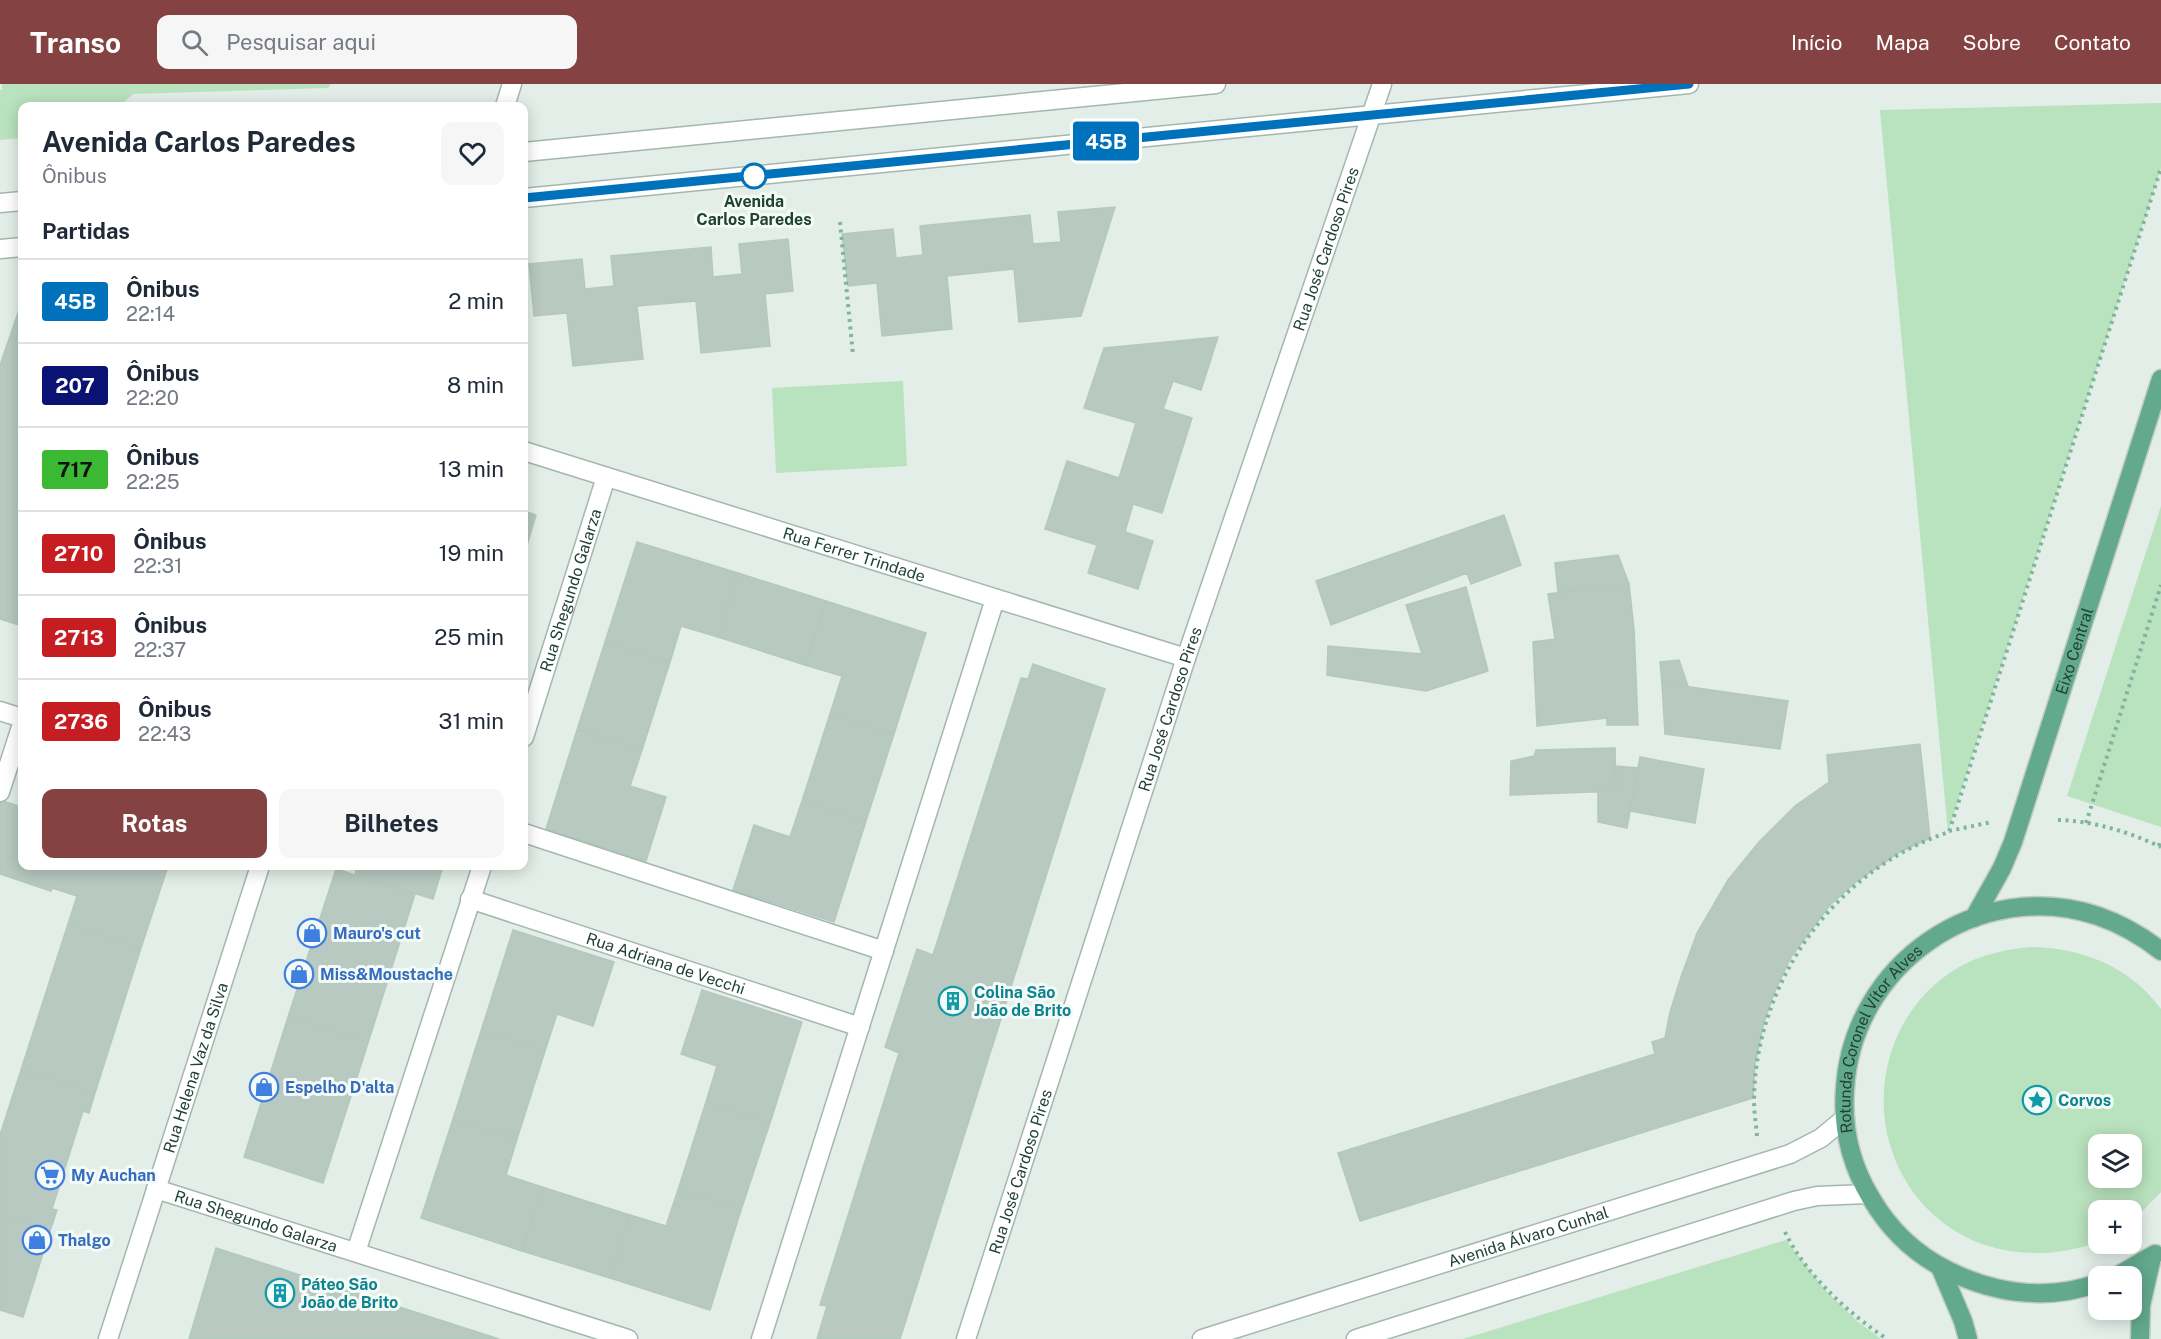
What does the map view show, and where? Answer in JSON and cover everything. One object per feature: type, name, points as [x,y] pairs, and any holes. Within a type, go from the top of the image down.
[{"type":"main road","name":"Eixo Central","points":[[1974,918],[2002,868],[2013,842],[2161,379]]},
{"type":"main road","name":"Rotunda Coronel Vítor Alves","points":[[2088,1285],[2056,1292],[2026,1293],[1996,1289],[1967,1280],[1940,1267],[1916,1251],[1878,1210],[1853,1161],[1845,1118],[1845,1074],[1852,1044],[1863,1016],[1878,990],[1897,966],[1920,946],[1946,930],[1974,918],[1998,911],[2023,908],[2048,907],[2073,910],[2098,916],[2121,926],[2161,951]]},
{"type":"main road","points":[[2134,1266],[2157,1253]]},
{"type":"main road","points":[[2140,1339],[2141,1305],[2157,1253]]},
{"type":"main road","points":[[1940,1267],[1963,1321],[1968,1339]]},
{"type":"street","points":[[506,102],[512,84]]},
{"type":"street","points":[[528,152],[1216,84]]},
{"type":"street","name":"Rua José Cardoso Pires","points":[[966,1339],[1186,658],[1382,84]]},
{"type":"street","points":[[528,198],[1689,84]]},
{"type":"street","points":[[0,203],[18,201]]},
{"type":"street","points":[[0,249],[18,247]]},
{"type":"street","name":"Rua Ferrer Trindade","points":[[528,453],[1186,658]]},
{"type":"street","name":"Rua Shegundo Galarza","points":[[528,724],[606,477]]},
{"type":"street","points":[[761,1339],[995,599]]},
{"type":"street","points":[[0,711],[18,717]]},
{"type":"street","points":[[0,792],[18,736]]},
{"type":"street","points":[[528,834],[884,951]]},
{"type":"street","name":"Rua Helena Vaz da Silva","points":[[108,1339],[259,870]]},
{"type":"street","name":"Rua Shegundo Galarza","points":[[356,1252],[481,870]]},
{"type":"street","name":"Rua Adriana de Vecchi","points":[[470,899],[860,1027]]},
{"type":"street","name":"Avenida Álvaro Cunhal","points":[[1202,1339],[1790,1154],[1821,1138],[1845,1118]]},
{"type":"street","name":"Rua Shegundo Galarza","points":[[156,1189],[628,1339]]},
{"type":"street","points":[[1356,1339],[1794,1201],[1817,1196],[1868,1194]]},
{"type":"path","points":[[1949,832],[2161,168]]},
{"type":"path","points":[[840,222],[853,355]]},
{"type":"path","points":[[2086,822],[2161,585]]},
{"type":"path","points":[[2058,820],[2086,822],[2114,829],[2160,846],[2161,839]]},
{"type":"path","points":[[1755,1109],[1757,1064],[1763,1031],[1785,973],[1799,949],[1821,920],[1844,894],[1904,851],[1949,832],[1993,822]]},
{"type":"path","points":[[1788,1238],[1826,1288],[1867,1326],[1887,1339]]},
{"type":"green space","points":[[2,84],[331,84],[328,88],[133,94],[124,102],[18,102],[18,138],[0,140],[0,90],[2,90]]},
{"type":"green space","points":[[2161,103],[2161,168],[1948,832],[1880,110]]},
{"type":"green space","points":[[903,381],[907,466],[776,473],[772,388]]},
{"type":"green space","points":[[2161,506],[2161,827],[2067,796]]},
{"type":"green space","points":[[2031,947],[2050,948],[2069,951],[2104,962],[2134,981],[2161,1009],[2161,1192],[2142,1212],[2142,1200],[2088,1200],[2088,1245],[2071,1250],[2030,1253],[2002,1250],[1976,1242],[1943,1223],[1924,1206],[1909,1186],[1894,1156],[1885,1125],[1884,1092],[1889,1060],[1900,1030],[1917,1003],[1940,980],[1969,962],[2007,950]]},
{"type":"green space","points":[[1786,1240],[1825,1290],[1857,1321],[1881,1339],[1463,1339]]},
{"type":"building","points":[[1115,207],[1081,316],[1019,322],[1014,269],[947,276],[952,329],[882,336],[877,283],[848,286],[842,234],[893,229],[896,258],[923,255],[920,226],[1030,215],[1033,244],[1061,242],[1058,212]]},
{"type":"building","points":[[788,239],[793,291],[765,294],[770,346],[701,353],[696,301],[637,306],[643,359],[573,366],[567,313],[534,316],[529,264],[582,259],[585,289],[614,286],[611,256],[711,247],[713,277],[742,274],[739,244]]},
{"type":"building","points":[[18,313],[18,625],[0,619],[0,365]]},
{"type":"building","points":[[1218,337],[1201,390],[1173,381],[1163,409],[1192,418],[1162,513],[1133,504],[1125,532],[1153,541],[1138,589],[1088,573],[1097,545],[1045,529],[1067,461],[1119,478],[1136,423],[1084,408],[1104,348]]},
{"type":"building","points":[[528,512],[536,515],[528,542]]},
{"type":"building","points":[[1504,515],[1521,565],[1471,584],[1467,573],[1331,625],[1316,581]]},
{"type":"building","points":[[637,542],[738,573],[718,637],[681,626],[670,662],[605,642]]},
{"type":"building","points":[[1618,555],[1629,584],[1558,593],[1555,563]]},
{"type":"building","points":[[738,573],[826,601],[805,665],[718,637]]},
{"type":"building","points":[[1629,584],[1634,629],[1638,725],[1607,725],[1607,718],[1537,726],[1533,642],[1555,639],[1548,594]]},
{"type":"building","points":[[1466,587],[1488,671],[1426,691],[1327,675],[1328,646],[1422,654],[1406,605]]},
{"type":"building","points":[[826,601],[926,633],[894,734],[830,714],[842,676],[805,665]]},
{"type":"building","points":[[605,642],[670,662],[642,750],[577,730]]},
{"type":"building","points":[[1679,660],[1688,686],[1662,683],[1660,662]]},
{"type":"building","name":"Colina São João de Brito","points":[[1033,664],[1105,689],[900,1339],[817,1339],[827,1306],[820,1305],[899,1053],[885,1047],[917,949],[933,955],[1021,678],[1028,679]]},
{"type":"building","points":[[1662,683],[1788,701],[1780,749],[1665,734]]},
{"type":"building","points":[[830,714],[894,734],[866,821],[802,801]]},
{"type":"building","points":[[577,730],[642,750],[630,786],[666,797],[646,861],[546,829]]},
{"type":"building","points":[[1920,744],[1930,838],[1900,852],[1856,882],[1830,905],[1791,957],[1764,1022],[1755,1064],[1753,1098],[1360,1221],[1338,1153],[1655,1054],[1652,1042],[1665,1038],[1670,1012],[1697,933],[1728,880],[1759,842],[1795,806],[1829,782],[1827,755]]},
{"type":"building","points":[[1615,748],[1616,791],[1510,795],[1511,761],[1534,756],[1536,750]]},
{"type":"building","points":[[1640,757],[1704,769],[1695,823],[1630,811]]},
{"type":"building","points":[[1616,766],[1638,768],[1627,828],[1598,822],[1598,792],[1616,791]]},
{"type":"building","points":[[0,800],[18,806],[18,870],[167,870],[141,948],[68,924],[77,896],[52,888],[51,891],[0,874]]},
{"type":"building","points":[[802,801],[866,821],[834,922],[733,890],[754,825],[790,837]]},
{"type":"building","points":[[336,870],[415,894],[368,1043],[288,1017]]},
{"type":"building","points":[[356,870],[442,870],[433,899],[355,875]]},
{"type":"building","points":[[68,924],[141,948],[95,1093],[21,1070]]},
{"type":"building","points":[[513,930],[614,962],[593,1026],[557,1014],[545,1051],[481,1031]]},
{"type":"building","points":[[702,990],[802,1022],[770,1123],[706,1102],[717,1066],[681,1054]]},
{"type":"building","points":[[288,1017],[368,1043],[323,1183],[244,1157]]},
{"type":"building","points":[[481,1031],[545,1051],[517,1139],[453,1119]]},
{"type":"building","points":[[21,1070],[95,1093],[89,1113],[83,1111],[52,1209],[57,1210],[50,1231],[0,1215],[0,1135]]},
{"type":"building","points":[[706,1102],[770,1123],[741,1210],[678,1190]]},
{"type":"building","points":[[453,1119],[517,1139],[506,1175],[542,1187],[522,1251],[421,1218]]},
{"type":"building","points":[[542,1187],[630,1215],[610,1278],[522,1251]]},
{"type":"building","points":[[678,1190],[741,1210],[710,1310],[610,1278],[630,1215],[666,1226]]},
{"type":"building","points":[[0,1215],[50,1231],[23,1317],[0,1310]]},
{"type":"building","name":"Páteo São João de Brito","points":[[216,1248],[499,1339],[189,1339]]},
{"type":"bus line","name":"45B","points":[[528,198],[1689,84]]},
{"type":"place","name":"Avenida Carlos Paredes","points":[[754,176]]},
{"type":"place","name":"Mauro's cut","points":[[312,933]]},
{"type":"place","name":"Miss&Moustache","points":[[299,974]]},
{"type":"place","name":"Colina São João de Brito","points":[[953,1001]]},
{"type":"place","name":"Espelho D'alta","points":[[264,1087]]},
{"type":"place","name":"Corvos","points":[[2037,1100]]},
{"type":"place","name":"My Auchan","points":[[50,1175]]},
{"type":"place","name":"Thalgo","points":[[37,1240]]},
{"type":"place","name":"Páteo São João de Brito","points":[[280,1293]]}]
